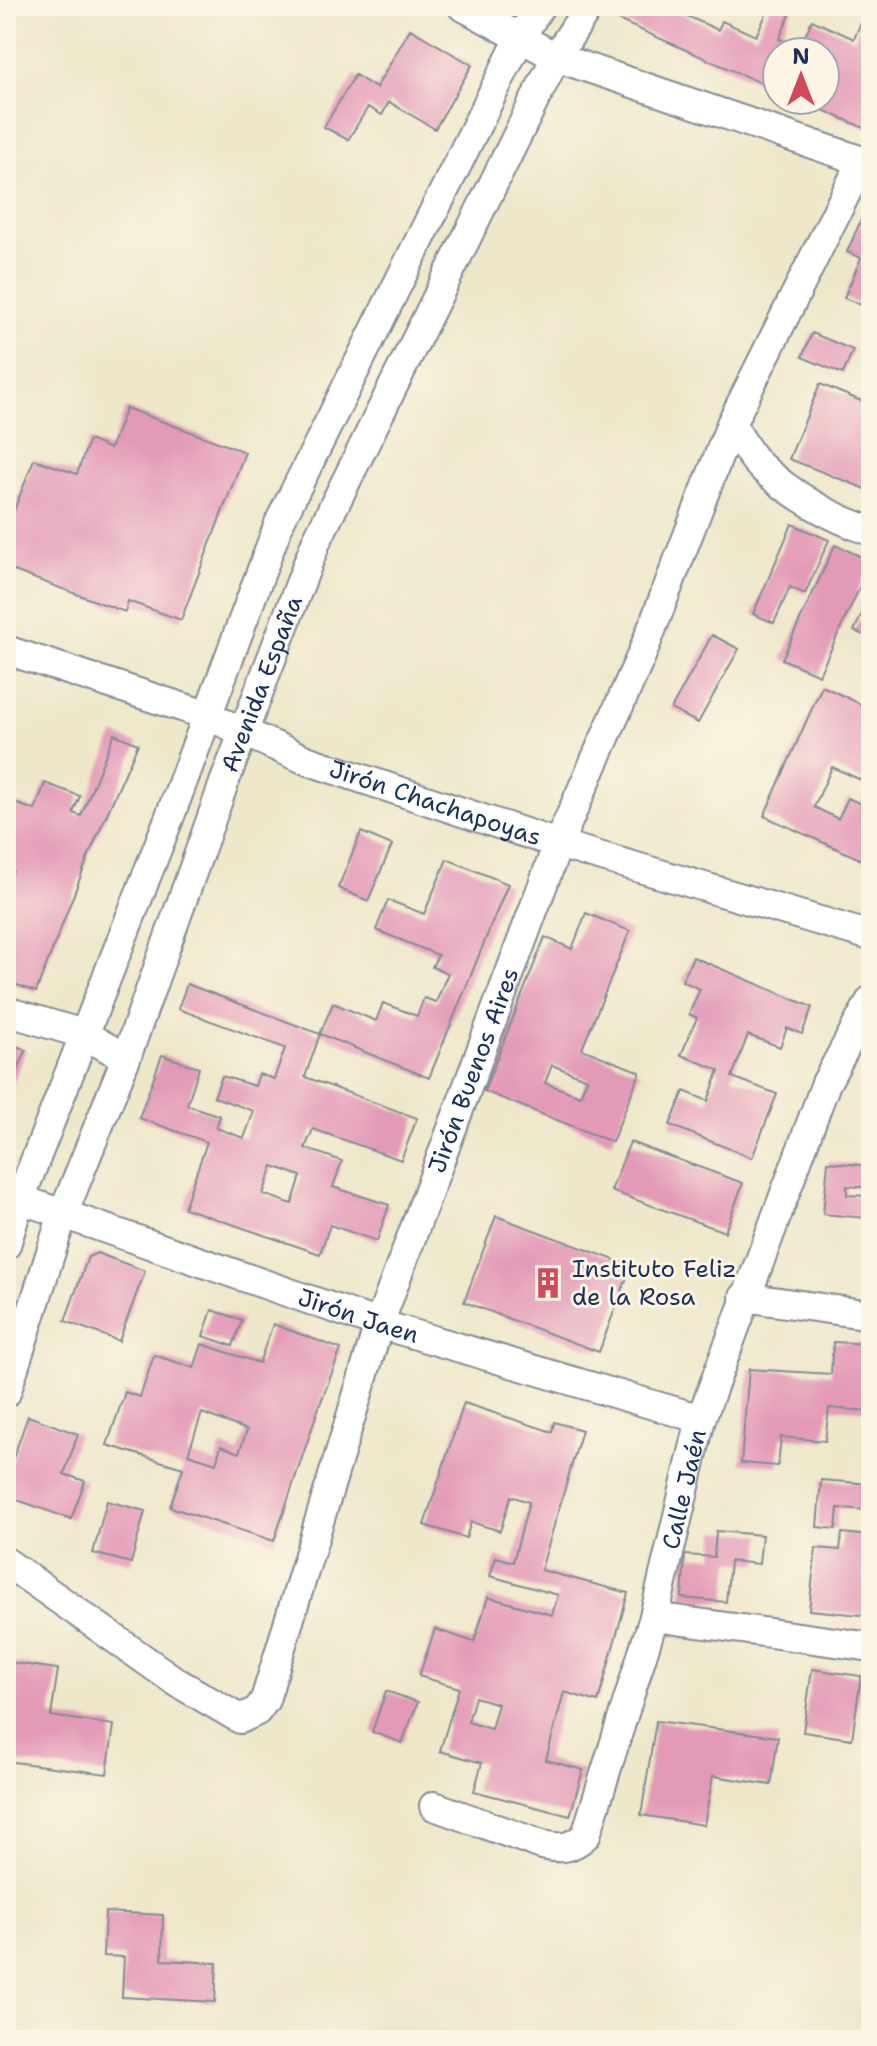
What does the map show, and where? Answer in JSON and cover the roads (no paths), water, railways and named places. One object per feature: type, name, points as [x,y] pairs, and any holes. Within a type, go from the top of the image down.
[{"type":"street","points":[[462,6],[556,57],[866,162]]},
{"type":"street","name":"Avenida España","points":[[6,1245],[20,1199],[170,816],[280,521],[520,38],[540,6]]},
{"type":"street","name":"Avenida España","points":[[6,1393],[63,1214],[126,1058],[316,542],[556,57],[589,6]]},
{"type":"street","name":"Jirón Buenos Aires","points":[[6,1562],[175,1681],[240,1719],[257,1711],[265,1700],[379,1324],[558,844],[642,654],[731,424],[866,162]]},
{"type":"street","points":[[731,424],[757,463],[789,489],[848,523],[871,531]]},
{"type":"street","name":"Jirón Chachapoyas","points":[[6,650],[206,715],[306,760],[558,844],[871,936]]},
{"type":"street","name":"Calle Jaén","points":[[434,1806],[560,1849],[574,1846],[586,1835],[654,1617],[701,1419],[826,1083],[871,1000]]},
{"type":"street","points":[[6,1011],[83,1034],[126,1058]]},
{"type":"street","name":"Jirón Jaen","points":[[20,1199],[379,1324],[701,1419]]},
{"type":"street","points":[[744,1297],[871,1315]]},
{"type":"street","points":[[654,1617],[871,1647]]},
{"type":"place","name":"Instituto Feliz de la Rosa","points":[[548,1283]]}]
